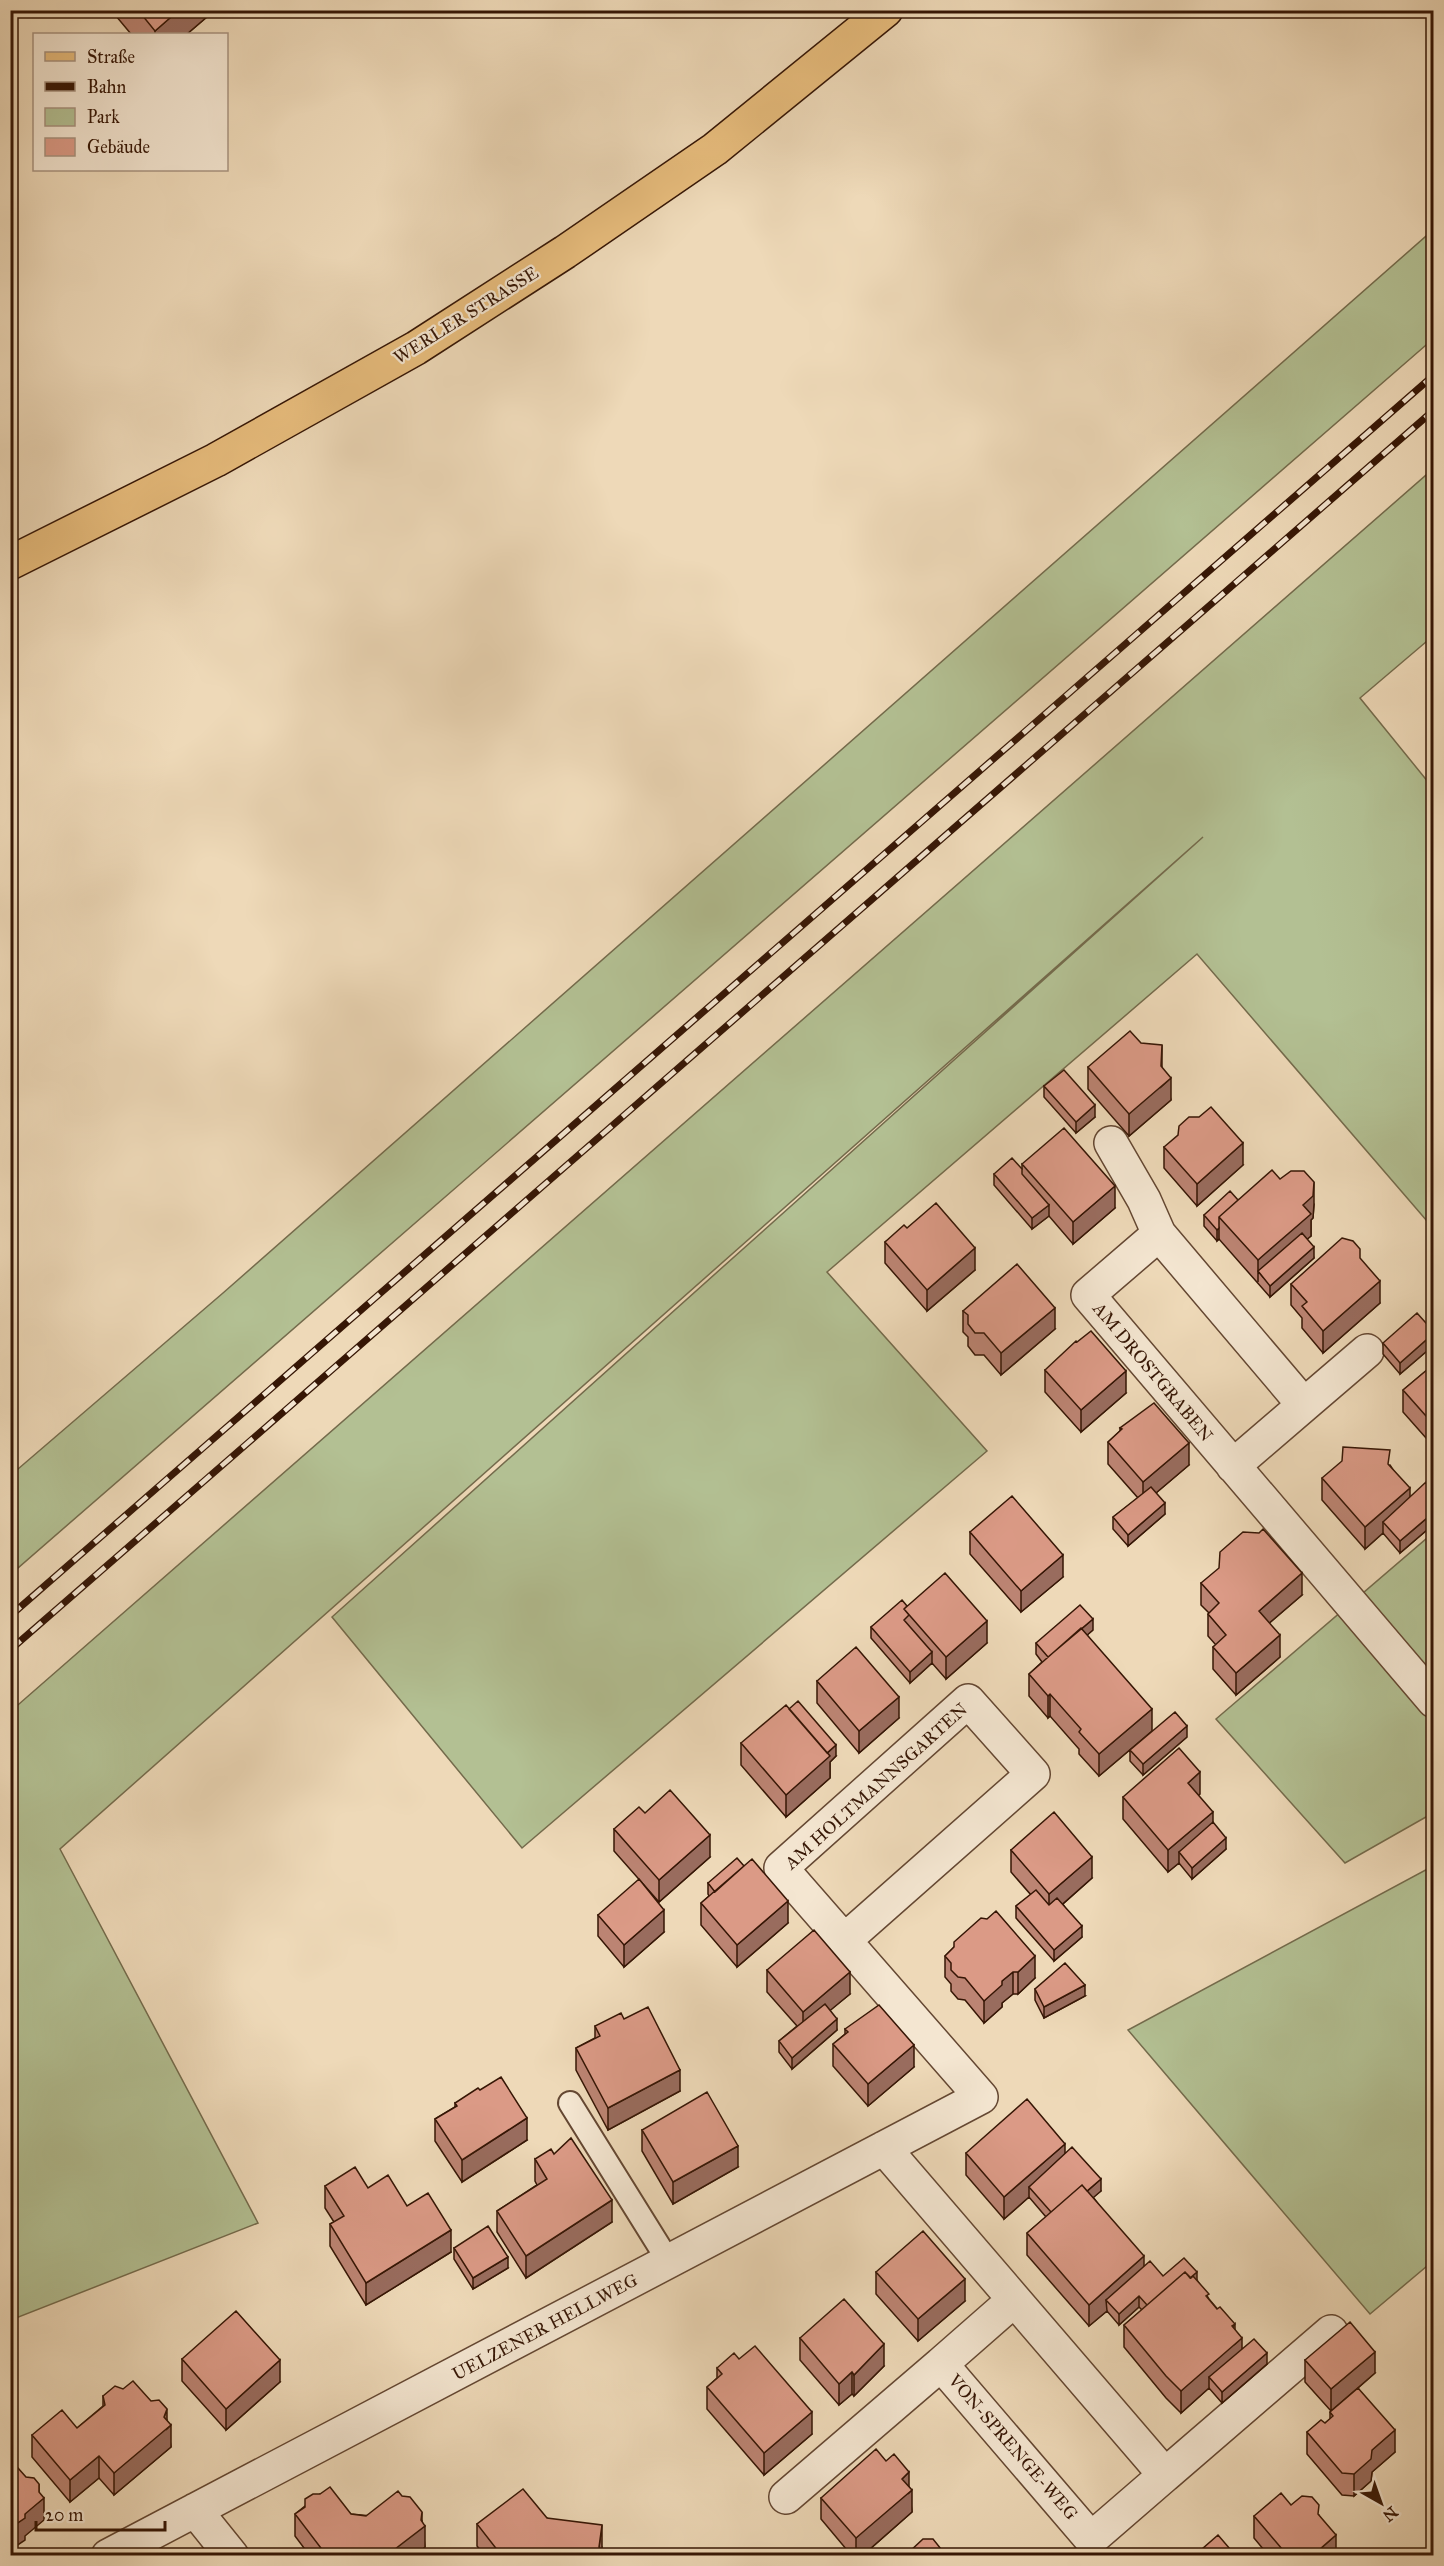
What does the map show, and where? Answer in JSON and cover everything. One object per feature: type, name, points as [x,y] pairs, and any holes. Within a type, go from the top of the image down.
[{"type":"main road","name":"WERLER STRASSE","points":[[10,562],[216,460],[416,348],[565,252],[715,149],[886,10]]},
{"type":"street","points":[[1111,1143],[1144,1200],[1159,1234],[1304,1405]]},
{"type":"street","name":"AM DROSTGRABEN","points":[[1159,1234],[1088,1295],[1434,1701]]},
{"type":"street","points":[[1233,1466],[1367,1351]]},
{"type":"street","name":"AM HOLTMANNSGARTEN","points":[[845,1940],[1033,1774],[969,1701],[781,1868],[981,2097]]},
{"type":"street","name":"UELZENER HELLWEG","points":[[108,2556],[981,2097]]},
{"type":"street","points":[[884,2148],[1165,2475]]},
{"type":"street","name":"VON-SPRENGE-WEG","points":[[786,2497],[1014,2300]]},
{"type":"street","name":"VON-SPRENGE-WEG","points":[[941,2364],[1091,2539],[1331,2332]]},
{"type":"street","points":[[195,2510],[231,2556]]},
{"type":"lane","points":[[570,2103],[669,2262]]},
{"type":"green space","points":[[1433,230],[1433,339],[11,1574],[11,1475],[223,1293]]},
{"type":"green space","points":[[1433,469],[1433,636],[1360,698],[1433,788],[1433,1228],[1197,954],[827,1272],[987,1451],[522,1848],[332,1617],[1203,837],[60,1849],[258,2223],[11,2320],[11,1711]]},
{"type":"green space","points":[[1433,1533],[1433,1813],[1345,1863],[1216,1719]]},
{"type":"green space","points":[[1433,1866],[1433,2261],[1370,2314],[1128,2030]]},
{"type":"building","points":[[138,10],[179,10],[155,31]]},
{"type":"building","points":[[1130,1031],[1141,1043],[1162,1045],[1161,1066],[1171,1078],[1129,1114],[1088,1067]]},
{"type":"building","points":[[1064,1070],[1095,1105],[1076,1122],[1044,1086]]},
{"type":"building","points":[[1211,1107],[1243,1143],[1197,1184],[1164,1147],[1178,1135],[1179,1126],[1189,1117],[1199,1117]]},
{"type":"building","points":[[1064,1128],[1115,1186],[1073,1222],[1022,1164]]},
{"type":"building","points":[[1012,1158],[1022,1169],[1022,1174],[1049,1205],[1032,1218],[994,1174]]},
{"type":"building","points":[[1272,1170],[1280,1179],[1291,1171],[1304,1171],[1314,1182],[1313,1196],[1303,1205],[1311,1214],[1258,1260],[1219,1217]]},
{"type":"building","points":[[1230,1191],[1238,1200],[1219,1217],[1217,1230],[1204,1215]]},
{"type":"building","points":[[936,1203],[975,1248],[927,1290],[885,1242],[904,1225],[907,1228]]},
{"type":"building","points":[[1302,1233],[1314,1247],[1270,1286],[1258,1271]]},
{"type":"building","points":[[1342,1238],[1353,1241],[1360,1249],[1360,1258],[1380,1281],[1323,1331],[1302,1306],[1307,1302],[1291,1284]]},
{"type":"building","points":[[1017,1264],[1055,1308],[1001,1353],[984,1333],[975,1333],[968,1324],[968,1315],[963,1311]]},
{"type":"building","points":[[1417,1313],[1434,1333],[1400,1363],[1383,1343]]},
{"type":"building","points":[[1091,1331],[1126,1371],[1081,1410],[1045,1370],[1076,1341]]},
{"type":"building","points":[[1434,1364],[1434,1425],[1403,1390]]},
{"type":"building","points":[[1154,1403],[1189,1443],[1143,1482],[1108,1442],[1122,1429],[1120,1428]]},
{"type":"building","points":[[1343,1447],[1390,1450],[1388,1464],[1410,1488],[1365,1527],[1322,1478],[1342,1461]]},
{"type":"building","points":[[1426,1482],[1434,1491],[1434,1512],[1400,1541],[1383,1522]]},
{"type":"building","points":[[1151,1487],[1165,1503],[1128,1535],[1113,1517]]},
{"type":"building","points":[[1012,1496],[1063,1555],[1021,1591],[970,1532]]},
{"type":"building","points":[[1263,1529],[1302,1573],[1259,1611],[1280,1635],[1236,1673],[1213,1647],[1226,1635],[1208,1614],[1219,1603],[1201,1583],[1219,1568],[1220,1552],[1243,1532],[1259,1533]]},
{"type":"building","points":[[945,1573],[987,1621],[946,1657],[904,1609]]},
{"type":"building","points":[[902,1600],[907,1606],[904,1609],[909,1615],[904,1620],[932,1652],[910,1672],[871,1627]]},
{"type":"building","points":[[1080,1605],[1093,1619],[1048,1657],[1036,1643]]},
{"type":"building","points":[[1081,1628],[1152,1709],[1099,1754],[1079,1732],[1081,1729],[1029,1674]]},
{"type":"building","points":[[856,1647],[899,1697],[859,1731],[817,1681]]},
{"type":"building","points":[[798,1701],[836,1745],[827,1753],[789,1709]]},
{"type":"building","points":[[786,1705],[830,1756],[786,1795],[741,1743]]},
{"type":"building","points":[[1175,1712],[1187,1726],[1143,1764],[1130,1750]]},
{"type":"building","points":[[1179,1748],[1200,1772],[1188,1783],[1213,1812],[1168,1850],[1123,1797]]},
{"type":"building","points":[[670,1790],[710,1835],[659,1880],[614,1829],[639,1807],[645,1813]]},
{"type":"building","points":[[1054,1812],[1092,1857],[1049,1894],[1011,1850]]},
{"type":"building","points":[[1213,1822],[1226,1838],[1192,1868],[1179,1852]]},
{"type":"building","points":[[737,1858],[744,1866],[715,1892],[708,1883]]},
{"type":"building","points":[[752,1859],[788,1901],[737,1945],[701,1903]]},
{"type":"building","points":[[639,1879],[664,1910],[624,1945],[598,1915]]},
{"type":"building","points":[[1036,1890],[1049,1905],[1057,1898],[1082,1926],[1054,1950],[1016,1906]]},
{"type":"building","points":[[996,1911],[1035,1956],[1018,1972],[1013,1972],[1002,1981],[1002,1985],[984,2001],[965,1978],[958,1977],[951,1970],[951,1963],[945,1956],[954,1947],[954,1942],[981,1918],[987,1919]]},
{"type":"building","points":[[814,1930],[850,1972],[803,2012],[767,1970]]},
{"type":"building","points":[[1065,1963],[1085,1985],[1044,2007],[1035,1989]]},
{"type":"building","points":[[825,2004],[837,2019],[792,2058],[779,2041]]},
{"type":"building","points":[[879,2005],[914,2045],[868,2084],[833,2044],[848,2032],[845,2029]]},
{"type":"building","points":[[648,2007],[680,2070],[608,2108],[576,2048],[600,2036],[595,2026],[621,2013],[624,2019]]},
{"type":"building","points":[[501,2077],[527,2118],[462,2160],[435,2119],[457,2106],[455,2103],[478,2088],[480,2090]]},
{"type":"building","points":[[707,2092],[738,2146],[673,2182],[642,2130]]},
{"type":"building","points":[[1027,2099],[1065,2144],[1004,2197],[966,2153]]},
{"type":"building","points":[[571,2138],[612,2200],[526,2256],[497,2211],[547,2179],[535,2159],[551,2149],[554,2154]]},
{"type":"building","points":[[1072,2147],[1101,2179],[1087,2191],[1082,2185],[1051,2212],[1029,2187]]},
{"type":"building","points":[[355,2167],[368,2188],[388,2175],[407,2206],[428,2193],[451,2230],[366,2283],[330,2224],[344,2216],[325,2186]]},
{"type":"building","points":[[1082,2185],[1144,2256],[1089,2305],[1027,2233]]},
{"type":"building","points":[[488,2226],[508,2257],[473,2278],[454,2248]]},
{"type":"building","points":[[923,2231],[965,2279],[918,2319],[876,2272]]},
{"type":"building","points":[[1184,2258],[1197,2272],[1190,2278],[1185,2272],[1147,2305],[1139,2296],[1119,2314],[1106,2300],[1150,2261],[1163,2276]]},
{"type":"building","points":[[1185,2272],[1191,2278],[1193,2276],[1209,2294],[1206,2296],[1217,2309],[1220,2307],[1235,2324],[1232,2326],[1242,2338],[1181,2391],[1124,2325]]},
{"type":"building","points":[[844,2299],[884,2344],[854,2375],[852,2372],[839,2384],[800,2338]]},
{"type":"building","points":[[236,2311],[280,2360],[226,2409],[182,2359]]},
{"type":"building","points":[[1350,2322],[1375,2352],[1331,2389],[1305,2360]]},
{"type":"building","points":[[1254,2339],[1267,2353],[1222,2392],[1209,2377]]},
{"type":"building","points":[[755,2346],[812,2412],[764,2453],[707,2387],[722,2374],[717,2368],[734,2353],[739,2359]]},
{"type":"building","points":[[133,2381],[151,2401],[159,2400],[167,2409],[164,2417],[171,2425],[114,2473],[99,2456],[70,2480],[32,2435],[62,2410],[77,2428],[105,2405],[103,2396],[115,2386],[123,2389]]},
{"type":"building","points":[[1358,2388],[1395,2430],[1372,2450],[1371,2459],[1354,2474],[1342,2473],[1307,2432],[1321,2420],[1325,2423],[1333,2416],[1330,2412]]},
{"type":"building","points":[[876,2449],[886,2461],[894,2454],[909,2472],[902,2479],[912,2490],[856,2538],[821,2498]]},
{"type":"building","points":[[10,2459],[26,2477],[34,2478],[44,2498],[25,2514],[25,2518],[10,2528]]},
{"type":"building","points":[[330,2487],[351,2514],[366,2516],[398,2491],[402,2496],[410,2497],[422,2512],[421,2520],[425,2526],[386,2556],[327,2556],[295,2514],[305,2507],[305,2499],[313,2494],[320,2494]]},
{"type":"building","points":[[523,2489],[547,2518],[602,2525],[599,2547],[605,2556],[502,2556],[477,2524]]},
{"type":"building","points":[[1281,2493],[1291,2505],[1302,2496],[1312,2497],[1319,2505],[1318,2514],[1336,2535],[1312,2556],[1288,2556],[1254,2516]]},
{"type":"building","points":[[1218,2535],[1236,2556],[1194,2556]]},
{"type":"building","points":[[923,2539],[933,2539],[941,2549],[941,2556],[902,2556],[908,2550],[909,2552]]},
{"type":"railway","points":[[10,1616],[1434,375]]},
{"type":"railway","points":[[10,1650],[1434,410]]}]
